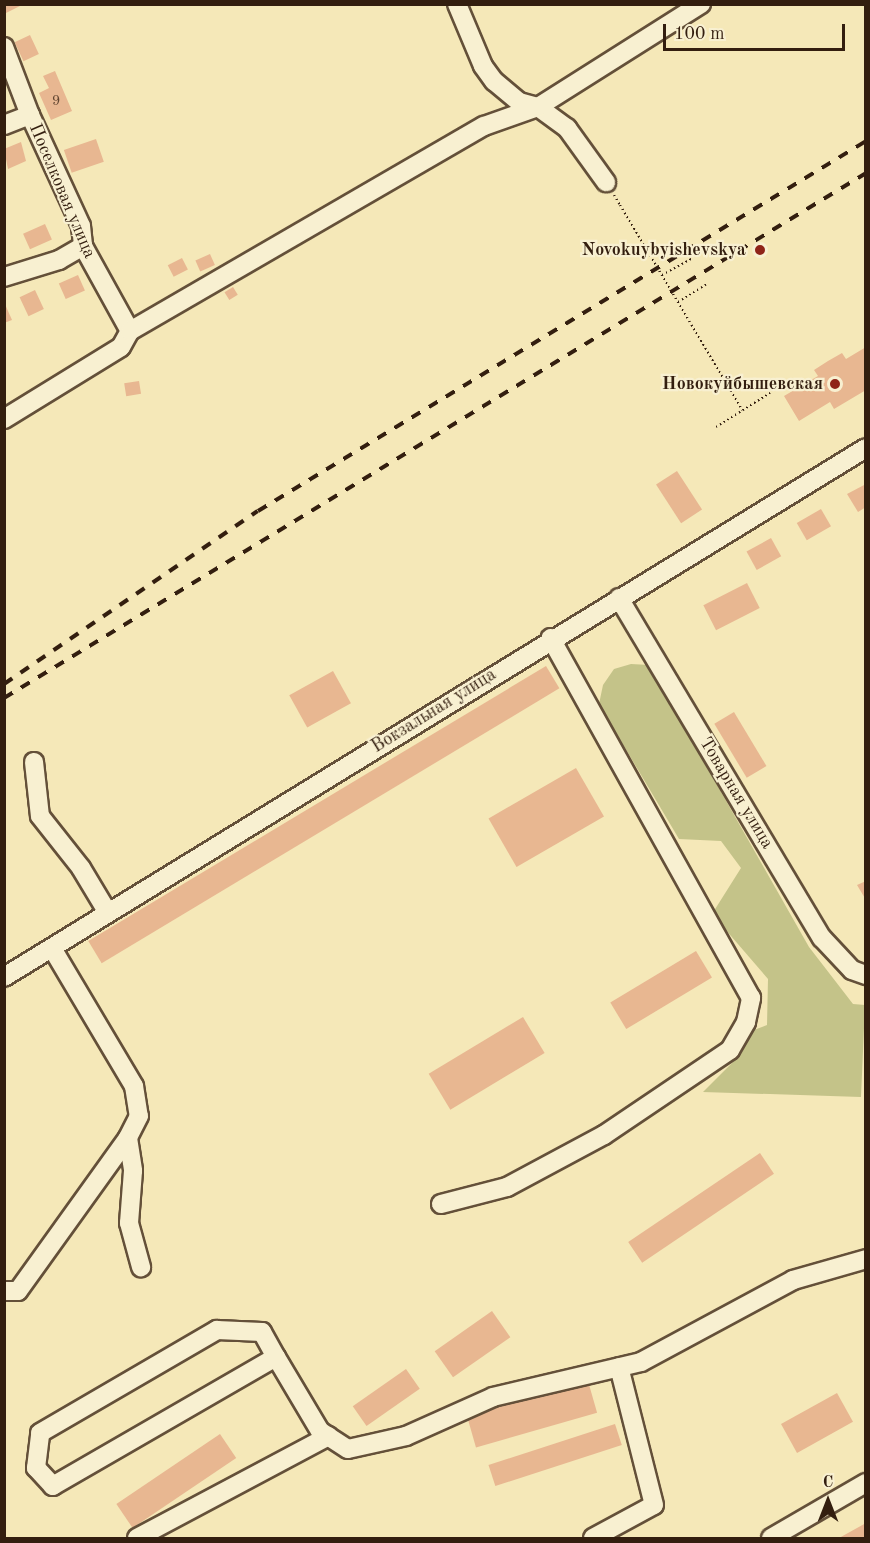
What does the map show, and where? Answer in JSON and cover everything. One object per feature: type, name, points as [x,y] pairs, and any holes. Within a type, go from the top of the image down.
[{"type":"street","points":[[457,4],[483,66],[494,81],[519,102],[538,107],[567,128],[606,182]]},
{"type":"street","points":[[4,419],[122,347],[130,331],[484,126],[538,107],[701,4]]},
{"type":"street","name":"Поселковая улица","points":[[4,47],[30,115],[81,226],[83,246],[130,331]]},
{"type":"street","points":[[4,124],[30,115]]},
{"type":"street","points":[[4,277],[59,260],[83,246]]},
{"type":"street","name":"Вокзальная улица","points":[[4,977],[551,638],[866,448]]},
{"type":"street","name":"Товарная улица","points":[[619,598],[822,938],[852,970],[866,975]]},
{"type":"street","points":[[441,1204],[507,1187],[604,1136],[730,1050],[746,1022],[751,998],[551,638]]},
{"type":"street","points":[[34,762],[40,816],[81,868],[108,913]]},
{"type":"street","points":[[4,1291],[18,1291],[128,1138],[139,1116],[134,1086],[52,948]]},
{"type":"street","points":[[128,1138],[133,1171],[129,1222],[141,1267]]},
{"type":"street","points":[[276,1356],[53,1486],[36,1468],[40,1433],[217,1330],[262,1332],[320,1431],[348,1449],[406,1436],[493,1397],[641,1362],[793,1280],[866,1259]]},
{"type":"street","points":[[593,1539],[654,1504],[619,1367]]},
{"type":"street","points":[[137,1539],[328,1436]]},
{"type":"street","points":[[771,1539],[866,1483]]},
{"type":"path","points":[[620,206],[742,410]]},
{"type":"path","points":[[662,275],[693,258]]},
{"type":"path","points":[[678,302],[707,284]]},
{"type":"path","points":[[716,427],[770,393]]},
{"type":"shaded area","points":[[631,664],[649,665],[809,947],[853,1004],[865,1005],[861,1097],[703,1092],[740,1055],[743,1034],[767,1025],[768,979],[712,914],[741,868],[721,841],[679,839],[599,704],[603,685],[614,669]]},
{"type":"building","points":[[4,4],[24,4],[4,14]]},
{"type":"building","points":[[30,35],[39,54],[23,61],[15,42]]},
{"type":"building","points":[[55,71],[72,111],[51,120],[39,93],[49,88],[43,76]]},
{"type":"building","points":[[96,139],[104,162],[72,173],[64,150]]},
{"type":"building","points":[[21,142],[26,161],[8,169],[4,149]]},
{"type":"building","points":[[45,224],[52,240],[30,249],[23,234]]},
{"type":"building","points":[[210,254],[215,265],[200,271],[195,261]]},
{"type":"building","points":[[182,258],[188,270],[174,277],[168,265]]},
{"type":"building","points":[[78,275],[85,291],[66,299],[59,284]]},
{"type":"building","points":[[233,287],[238,295],[229,300],[225,292]]},
{"type":"building","points":[[35,290],[44,309],[28,316],[20,297]]},
{"type":"building","points":[[4,302],[12,320],[4,323]]},
{"type":"building","name":"Новокуйбышевская","points":[[866,347],[866,390],[834,409],[830,402],[799,421],[784,396],[818,376],[814,370],[828,361],[842,353],[846,359]]},
{"type":"building","points":[[139,381],[141,394],[126,396],[124,383]]},
{"type":"building","points":[[677,471],[702,510],[681,523],[656,485]]},
{"type":"building","points":[[866,484],[866,507],[858,512],[847,494]]},
{"type":"building","points":[[821,509],[831,526],[807,540],[797,523]]},
{"type":"building","points":[[771,538],[781,556],[757,570],[747,552]]},
{"type":"building","points":[[747,583],[760,608],[716,630],[703,605]]},
{"type":"building","points":[[546,666],[559,688],[102,963],[88,941]]},
{"type":"building","points":[[333,671],[351,703],[307,728],[289,695]]},
{"type":"building","points":[[734,712],[766,766],[747,778],[714,724]]},
{"type":"building","points":[[576,768],[604,816],[517,867],[489,818]]},
{"type":"building","points":[[866,881],[866,900],[857,885]]},
{"type":"building","points":[[696,951],[712,978],[626,1029],[610,1003]]},
{"type":"building","points":[[523,1017],[545,1053],[450,1110],[429,1074]]},
{"type":"building","points":[[760,1153],[774,1174],[642,1263],[628,1242]]},
{"type":"building","points":[[492,1311],[510,1337],[453,1377],[435,1351]]},
{"type":"building","points":[[406,1369],[420,1389],[367,1426],[353,1406]]},
{"type":"building","points":[[588,1381],[597,1413],[476,1447],[467,1416]]},
{"type":"building","points":[[837,1393],[853,1422],[797,1453],[781,1424]]},
{"type":"building","points":[[615,1424],[622,1445],[495,1486],[489,1465]]},
{"type":"building","points":[[220,1434],[236,1458],[133,1528],[116,1504]]},
{"type":"building","points":[[866,1523],[866,1538],[839,1538]]},
{"type":"railway","points":[[4,684],[258,511],[866,141]]},
{"type":"railway","points":[[4,698],[866,173]]},
{"type":"place","name":"Novokuybyishevskya","points":[[760,250]]},
{"type":"place","name":"Новокуйбышевская","points":[[835,384]]}]
